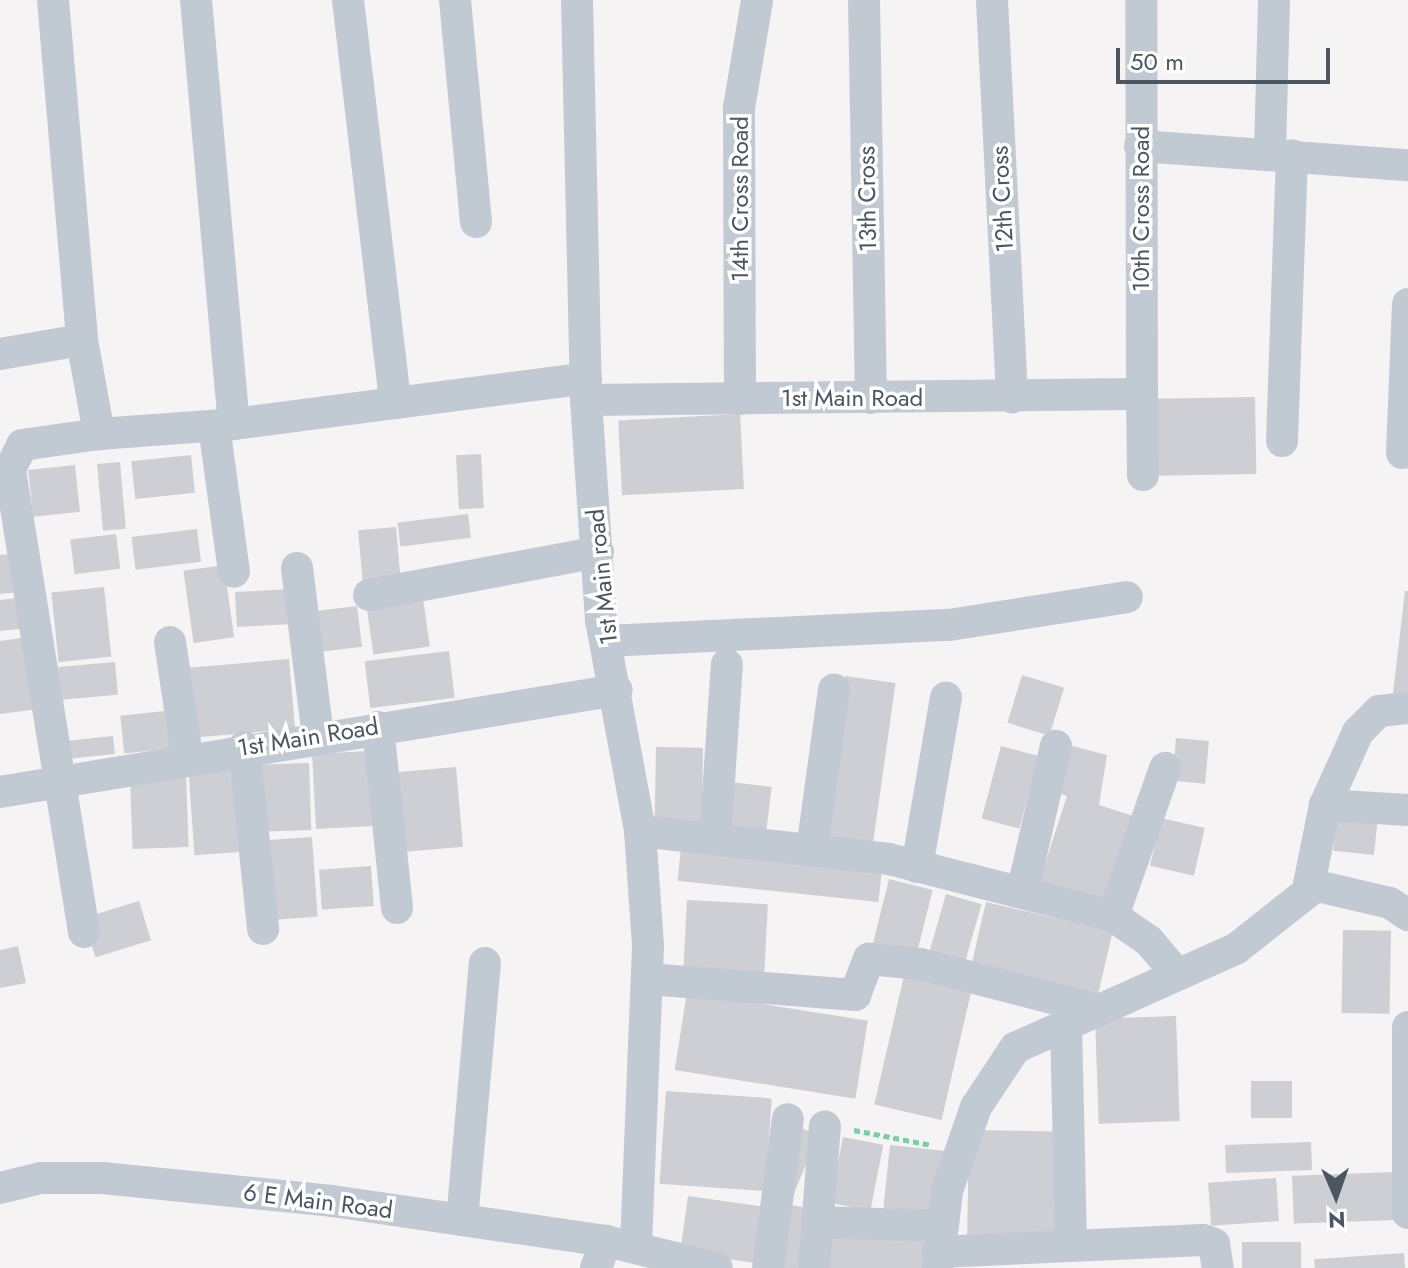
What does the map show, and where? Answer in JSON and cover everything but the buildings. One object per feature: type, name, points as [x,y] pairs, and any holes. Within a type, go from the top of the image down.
[{"type":"street","points":[[53,0],[82,340],[99,434]]},
{"type":"street","points":[[196,0],[234,572]]},
{"type":"street","points":[[348,0],[395,403]]},
{"type":"street","points":[[455,0],[476,222]]},
{"type":"street","name":"1st Main road","points":[[577,0],[586,389],[606,641],[640,831],[648,979],[613,1252]]},
{"type":"street","name":"14th Cross Road","points":[[740,399],[739,108],[757,0]]},
{"type":"street","name":"13th Cross","points":[[864,0],[871,398]]},
{"type":"street","name":"12th Cross","points":[[992,0],[1012,397]]},
{"type":"street","name":"10th Cross Road","points":[[1141,0],[1140,146],[1130,394],[1143,475]]},
{"type":"street","points":[[1274,0],[1281,154],[1282,441]]},
{"type":"street","points":[[1140,146],[1408,165]]},
{"type":"street","points":[[1402,453],[1408,304]]},
{"type":"street","points":[[0,354],[82,340]]},
{"type":"street","name":"1st Main Road","points":[[84,932],[55,778],[11,461],[22,445],[99,434],[224,425],[395,403],[586,389],[740,399],[1130,394]]},
{"type":"street","points":[[369,595],[598,552]]},
{"type":"street","points":[[297,568],[318,736]]},
{"type":"street","points":[[606,641],[949,625],[1127,597]]},
{"type":"street","points":[[170,642],[187,756]]},
{"type":"street","points":[[715,839],[727,664]]},
{"type":"street","name":"1st Main Road","points":[[0,792],[55,778],[187,756],[617,690]]},
{"type":"street","points":[[812,850],[834,690]]},
{"type":"street","points":[[917,867],[946,697]]},
{"type":"street","points":[[1313,888],[1309,869],[1325,805],[1367,718],[1408,708]]},
{"type":"street","points":[[378,727],[397,908]]},
{"type":"street","points":[[1022,893],[1056,746]]},
{"type":"street","points":[[244,747],[263,929]]},
{"type":"street","points":[[1113,916],[1165,768]]},
{"type":"street","points":[[1325,805],[1408,810]]},
{"type":"street","points":[[640,831],[812,850],[917,867],[1113,916],[1149,941],[1176,973]]},
{"type":"street","points":[[939,1249],[960,1151],[992,1074],[1015,1048],[1080,1016],[1237,948],[1313,888],[1390,903],[1408,915]]},
{"type":"street","points":[[648,979],[855,995],[869,959],[920,964],[1080,1016]]},
{"type":"street","points":[[462,1220],[485,963]]},
{"type":"street","points":[[1071,1246],[1080,1016]]},
{"type":"street","points":[[1408,1027],[1408,1198]]},
{"type":"street","points":[[768,1268],[788,1119]]},
{"type":"street","points":[[814,1268],[817,1222],[839,1128]]},
{"type":"street","name":"6 E Main Road","points":[[0,1188],[41,1178],[102,1178],[462,1220],[613,1252],[717,1268]]},
{"type":"street","points":[[817,1222],[939,1249],[1203,1240],[1214,1244],[1218,1268]]},
{"type":"path","points":[[839,1128],[960,1151]]}]
